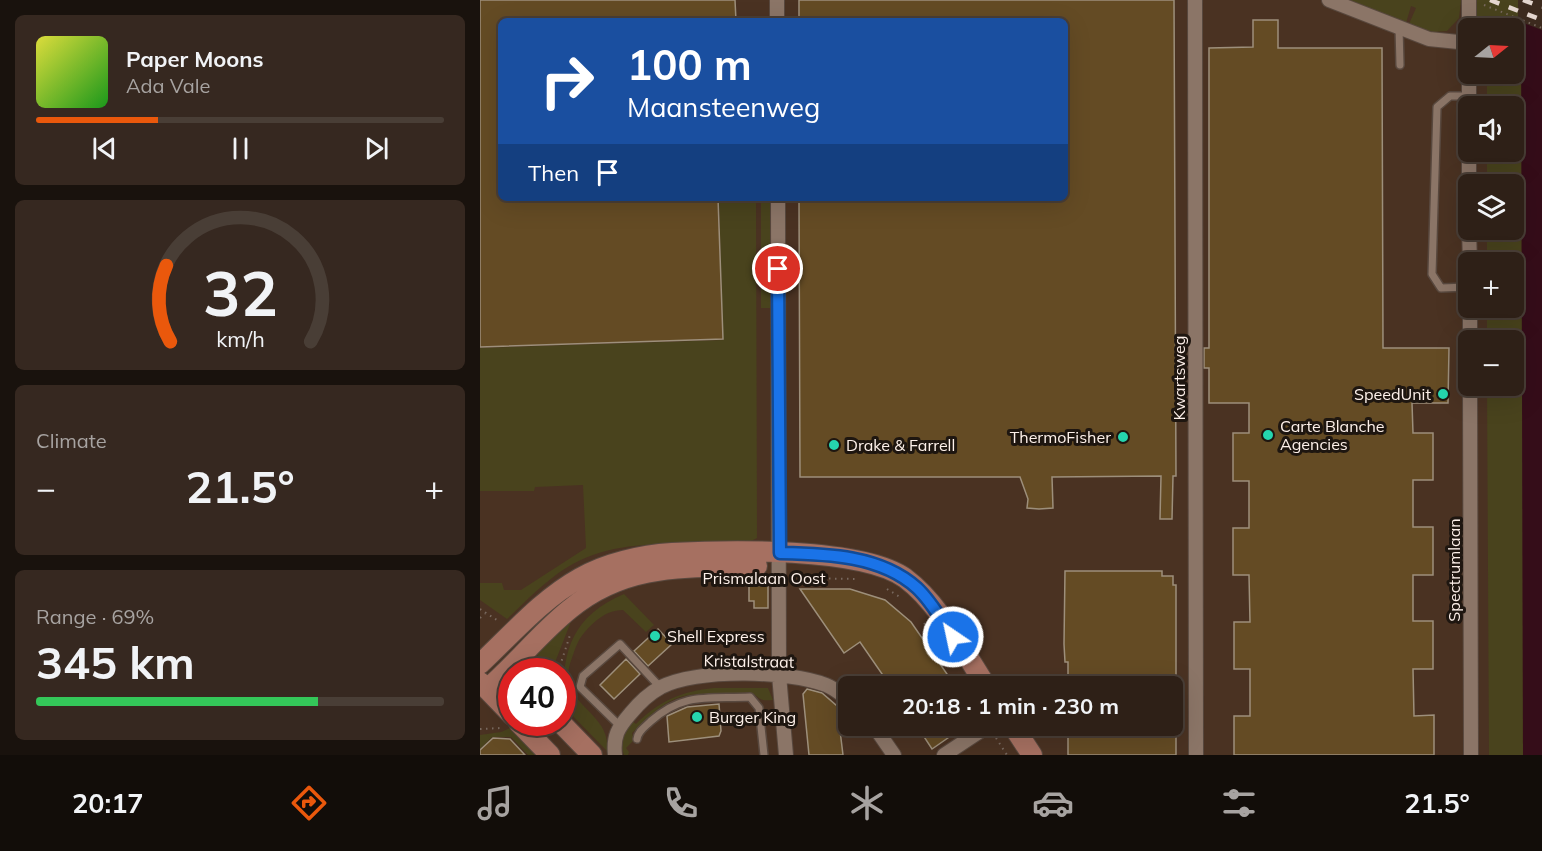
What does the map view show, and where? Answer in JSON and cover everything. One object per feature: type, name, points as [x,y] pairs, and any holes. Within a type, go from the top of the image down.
[{"type":"street","points":[[777,0],[777,18]]},
{"type":"street","name":"Kwartsweg","points":[[1195,0],[1196,755]]},
{"type":"street","points":[[1329,0],[1437,41],[1458,42]]},
{"type":"street","points":[[1471,18],[1474,2]]},
{"type":"street","points":[[778,201],[779,675],[786,755]]},
{"type":"street","name":"Spectrumlaan","points":[[1470,396],[1471,755]]},
{"type":"street","name":"Prismalaan Oost","points":[[484,652],[554,594],[581,577],[605,567],[637,558],[671,553],[780,566]]},
{"type":"street","name":"Prismalaan Oost","points":[[523,658],[568,610],[590,594],[614,581],[640,573],[670,568],[820,565],[859,560],[884,567],[903,577],[918,589],[979,676]]},
{"type":"street","points":[[484,652],[498,662]]},
{"type":"street","name":"Kristalstraat","points":[[620,726],[644,698],[660,687],[703,675],[779,675],[827,685],[838,692]]},
{"type":"street","name":"Prismalaan Oost","points":[[482,689],[498,679]]},
{"type":"street","points":[[482,689],[498,706]]},
{"type":"street","points":[[615,755],[613,739],[620,726]]},
{"type":"street","points":[[529,736],[550,755]]},
{"type":"street","points":[[574,736],[592,755]]},
{"type":"street","points":[[881,736],[894,755]]},
{"type":"street","points":[[944,755],[973,736]]},
{"type":"street","points":[[1020,736],[1032,755]]},
{"type":"lane","points":[[1399,27],[1400,65]]},
{"type":"lane","points":[[1458,98],[1450,96],[1437,106],[1432,274],[1441,288],[1458,287]]},
{"type":"lane","points":[[620,726],[580,687],[584,676],[620,644],[660,687]]},
{"type":"lane","points":[[637,739],[638,733],[667,707],[681,700],[750,697],[759,708],[764,755]]},
{"type":"path","points":[[1474,2],[1542,28]]},
{"type":"path","name":"Prismalaan Oost","points":[[780,566],[864,580]]},
{"type":"path","points":[[884,587],[903,599]]},
{"type":"path","points":[[480,609],[504,625]]},
{"type":"path","points":[[480,618],[485,614]]},
{"type":"path","points":[[922,620],[940,646]]},
{"type":"path","points":[[563,658],[575,626]]},
{"type":"path","points":[[480,729],[498,724]]},
{"type":"path","points":[[995,736],[1007,755]]},
{"type":"shaded area","points":[[480,0],[1542,0],[1542,755],[480,755]]},
{"type":"shaded area","points":[[1346,0],[1461,0],[1459,18],[1447,31],[1431,32],[1409,24],[1416,8],[1411,6],[1406,23]]},
{"type":"shaded area","points":[[1476,0],[1521,0],[1521,18],[1477,18]]},
{"type":"shaded area","points":[[1521,0],[1542,0],[1542,755],[1523,755],[1524,330],[1522,330],[1522,318],[1524,318],[1524,252],[1522,252],[1522,240],[1524,240],[1524,174],[1521,174],[1521,162],[1524,162],[1524,96],[1521,96],[1521,84],[1524,84],[1524,18],[1521,18]]},
{"type":"shaded area","points":[[1487,84],[1521,84],[1521,96],[1487,96]]},
{"type":"shaded area","points":[[1487,162],[1521,162],[1521,174],[1487,174]]},
{"type":"shaded area","points":[[719,201],[756,201],[757,538],[747,543],[654,544],[608,550],[587,557],[566,568],[550,579],[507,619],[480,600],[480,583],[502,583],[504,590],[521,590],[586,548],[583,485],[535,487],[534,491],[480,491],[480,348],[723,340]]},
{"type":"shaded area","points":[[761,201],[770,201],[770,308],[761,308]]},
{"type":"shaded area","points":[[1487,240],[1522,240],[1522,252],[1487,252]]},
{"type":"shaded area","points":[[1487,318],[1522,318],[1522,330],[1487,330]]},
{"type":"shaded area","points":[[1487,396],[1522,396],[1523,755],[1489,755]]},
{"type":"shaded area","points":[[672,574],[603,594],[572,619],[557,658],[540,658],[536,654],[538,648],[601,591]]},
{"type":"shaded area","points":[[624,594],[654,625],[646,632],[623,610],[612,612],[588,628],[580,639],[572,658],[567,658],[573,639],[581,626],[606,603]]},
{"type":"shaded area","points":[[714,688],[768,688],[773,700],[763,700],[746,693],[683,696],[664,705],[632,733],[634,740],[626,748],[628,755],[624,755],[620,743],[632,721],[636,724],[653,709],[672,698]]},
{"type":"shaded area","points":[[576,697],[601,725],[606,737],[607,751],[576,719]]},
{"type":"shaded area","points":[[498,732],[498,736],[521,736],[540,755],[528,755],[511,737],[492,737],[480,749],[480,735]]},
{"type":"pier","points":[[1518,0],[1542,0],[1542,30],[1524,23],[1524,18],[1518,18]]},
{"type":"building","points":[[480,0],[735,0],[736,18],[498,18],[498,201],[718,201],[723,339],[480,347]]},
{"type":"building","points":[[799,0],[1174,0],[1176,476],[1173,476],[1172,519],[1160,519],[1161,476],[1052,477],[1053,508],[1039,509],[1027,508],[1028,499],[1020,477],[800,477],[799,201],[1068,201],[1068,18],[799,18]]},
{"type":"building","points":[[1253,20],[1278,20],[1278,48],[1382,48],[1383,348],[1449,348],[1448,403],[1412,403],[1413,433],[1433,433],[1433,480],[1413,480],[1413,527],[1433,527],[1433,575],[1413,575],[1413,621],[1433,621],[1433,669],[1413,669],[1414,716],[1434,715],[1434,755],[1234,755],[1234,716],[1250,716],[1250,669],[1234,669],[1234,622],[1250,622],[1249,575],[1233,575],[1233,528],[1249,528],[1249,481],[1233,481],[1233,433],[1249,433],[1249,403],[1209,403],[1209,368],[1204,368],[1204,348],[1209,348],[1209,48],[1253,47]]},
{"type":"building","points":[[1065,571],[1162,571],[1162,576],[1173,576],[1173,585],[1176,585],[1176,676],[1068,676],[1064,644]]},
{"type":"building","points":[[749,585],[768,586],[768,608],[754,608],[754,601],[749,601]]},
{"type":"building","points":[[800,589],[850,589],[885,600],[911,622],[948,676],[883,676],[860,642],[844,653]]},
{"type":"building","points":[[658,629],[672,644],[648,666],[634,651]]},
{"type":"building","points":[[626,659],[640,674],[614,699],[600,685]]},
{"type":"building","points":[[807,689],[822,693],[837,706],[838,736],[841,736],[843,755],[809,755],[803,694]]},
{"type":"building","points":[[719,704],[721,731],[719,736],[669,742],[667,716],[687,707]]},
{"type":"building","points":[[924,736],[951,736],[932,749]]},
{"type":"building","points":[[1068,736],[1176,736],[1176,755],[1068,755]]},
{"type":"building","points":[[493,738],[510,739],[525,755],[480,755],[480,750]]},
{"type":"railway","points":[[1490,0],[1542,20]]},
{"type":"railway","points":[[1523,0],[1542,7]]},
{"type":"place","name":"SpeedUnit","points":[[1443,394]]},
{"type":"place","name":"Carte Blanche Agencies","points":[[1268,435]]},
{"type":"place","name":"ThermoFisher","points":[[1123,437]]},
{"type":"place","name":"Drake & Farrell","points":[[834,445]]},
{"type":"place","name":"Shell Express","points":[[655,636]]},
{"type":"place","name":"Burger King","points":[[697,717]]},
{"type":"route","points":[[778,269],[780,553],[819,554],[859,560],[884,567],[903,577],[918,589],[953,637]]}]
